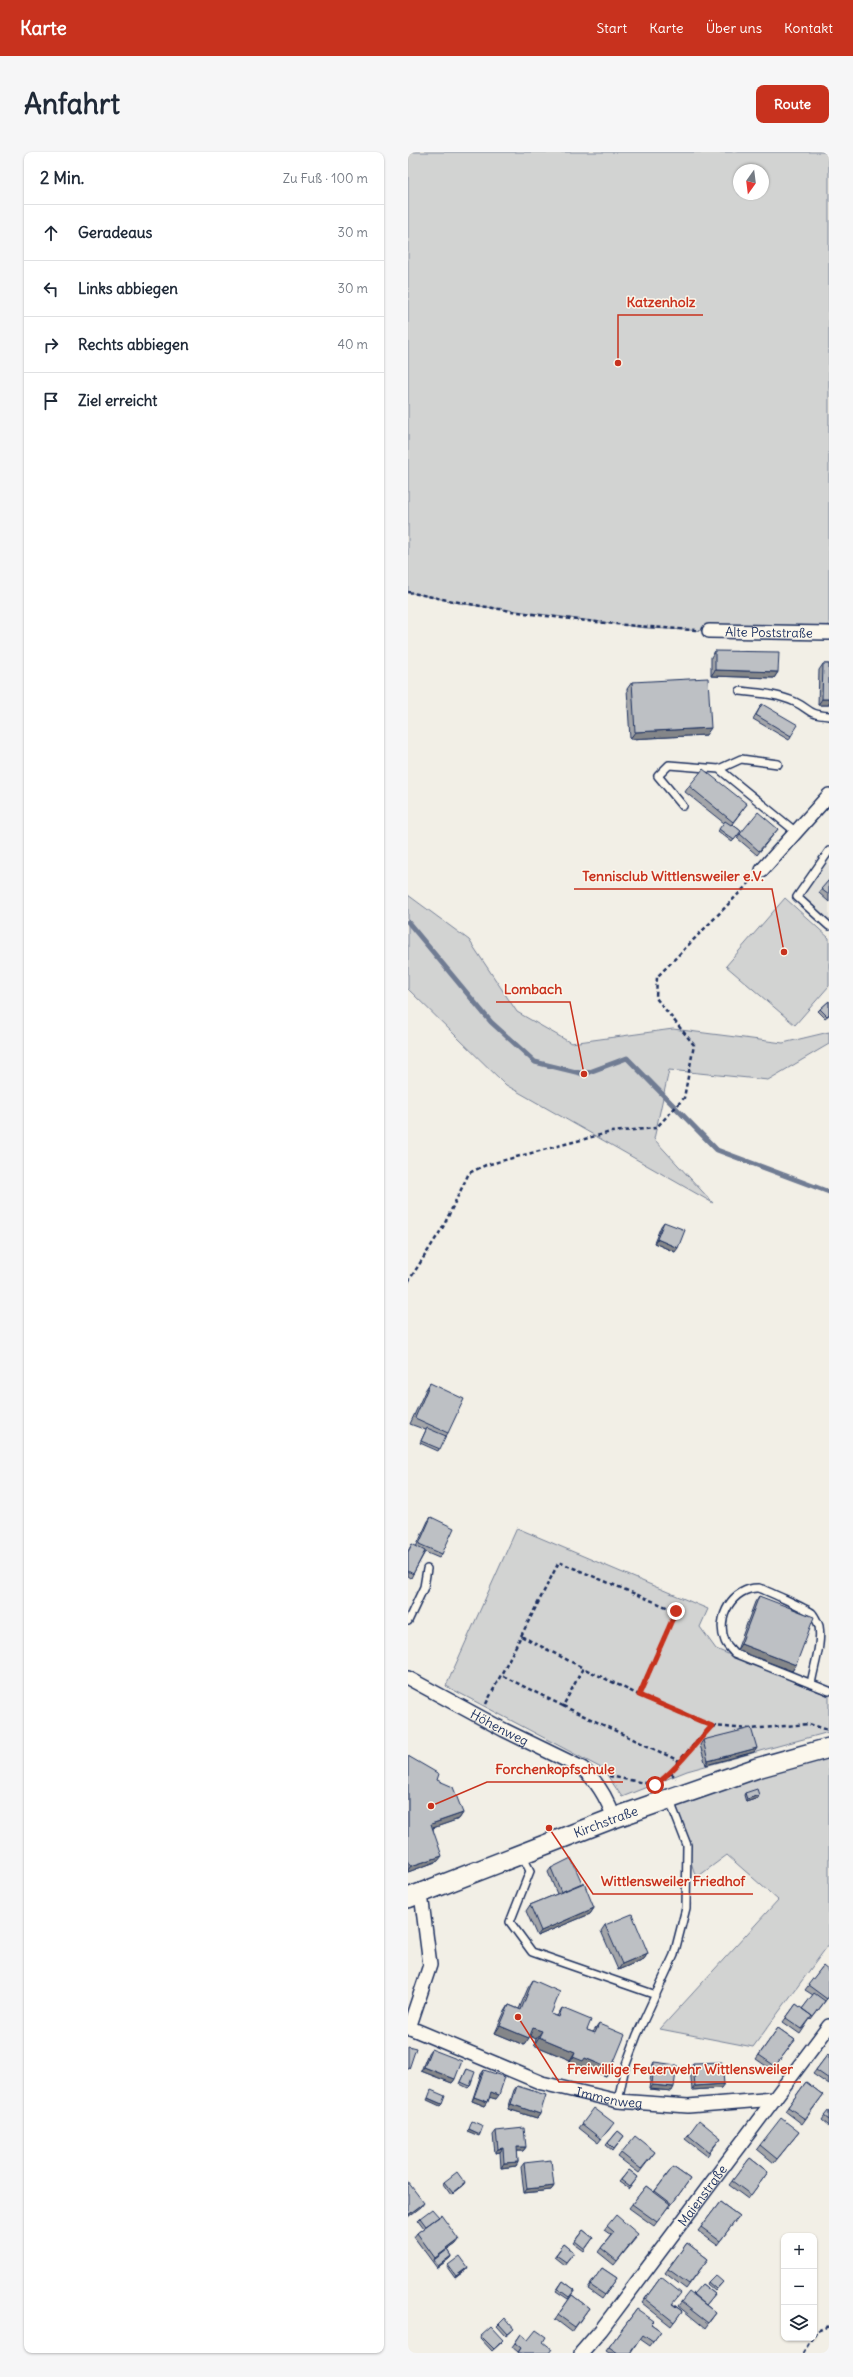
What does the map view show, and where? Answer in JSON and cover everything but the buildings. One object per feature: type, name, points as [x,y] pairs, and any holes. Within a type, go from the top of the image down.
[{"type":"street","name":"Alte Poststraße","points":[[709,631],[829,634]]},
{"type":"street","points":[[762,870],[829,795]]},
{"type":"street","name":"Höhenweg","points":[[408,1678],[504,1730],[582,1768],[592,1776],[607,1798],[614,1818]]},
{"type":"street","name":"Kirchstraße","points":[[414,1896],[614,1818],[757,1768],[829,1748]]},
{"type":"street","points":[[409,2027],[430,1965],[414,1896]]},
{"type":"street","name":"Immenweg","points":[[409,2027],[542,2083],[618,2101],[688,2106],[774,2099]]},
{"type":"street","name":"Maienstraße","points":[[581,2353],[601,2330],[774,2099],[826,2035]]},
{"type":"lane","points":[[740,691],[767,693],[796,702],[812,714],[829,716]]},
{"type":"lane","points":[[683,806],[658,776],[669,764],[719,769],[741,759],[778,764]]},
{"type":"lane","points":[[719,769],[796,832]]},
{"type":"lane","points":[[829,851],[797,897],[829,926]]},
{"type":"lane","points":[[408,1621],[424,1587],[427,1569]]},
{"type":"lane","points":[[811,1684],[819,1626],[812,1613],[760,1588],[745,1590],[732,1599],[725,1612],[722,1627],[725,1641],[734,1653],[811,1684],[829,1691]]},
{"type":"lane","points":[[618,2101],[625,2067],[674,1955],[686,1908],[687,1845],[673,1809],[671,1798]]},
{"type":"lane","points":[[522,1854],[530,1871],[510,1922],[532,1952],[656,1995]]},
{"type":"path","points":[[408,592],[464,604],[631,626],[709,631]]},
{"type":"path","points":[[408,1282],[443,1227],[469,1173],[486,1165],[611,1132],[656,1128],[669,1116],[684,1098],[694,1045],[656,998],[657,977],[762,870]]},
{"type":"path","points":[[485,1706],[559,1562],[676,1611],[639,1695]]},
{"type":"path","points":[[521,1636],[639,1695],[712,1726],[750,1729],[809,1724],[829,1730]]},
{"type":"path","points":[[563,1706],[583,1668]]},
{"type":"path","points":[[501,1676],[679,1761]]},
{"type":"path","points":[[592,1776],[615,1775],[655,1785],[671,1773],[679,1761],[712,1726]]},
{"type":"path","points":[[817,2331],[829,2326]]},
{"type":"path","points":[[804,2353],[811,2341]]},
{"type":"shaded area","points":[[408,152],[829,152],[829,629],[709,631],[646,628],[464,604],[408,592]]},
{"type":"shaded area","points":[[829,851],[829,929],[797,897]]},
{"type":"shaded area","points":[[408,895],[469,940],[517,1012],[571,1043],[673,1029],[783,1043],[829,1032],[829,1044],[768,1080],[669,1070],[654,1139],[713,1203],[506,1085],[408,989]]},
{"type":"shaded area","points":[[785,898],[829,938],[829,986],[795,1025],[726,966]]},
{"type":"shaded area","points":[[517,1528],[708,1609],[700,1627],[716,1649],[829,1696],[829,1732],[687,1771],[622,1797],[603,1769],[446,1686]]},
{"type":"shaded area","points":[[829,1748],[829,1944],[753,2047],[660,2029],[778,1900],[727,1855],[696,1878],[671,1798]]},
{"type":"waterway","points":[[408,922],[491,1022],[535,1062],[584,1074],[627,1058],[717,1150],[829,1192]]},
{"type":"place","name":"Katzenholz","points":[[618,363]]},
{"type":"place","name":"Tennisclub Wittlensweiler e.V.","points":[[784,952]]},
{"type":"place","name":"Lombach","points":[[584,1074]]},
{"type":"place","name":"Forchenkopfschule","points":[[431,1806]]},
{"type":"place","name":"Wittlensweiler Friedhof","points":[[549,1828]]},
{"type":"place","name":"Freiwillige Feuerwehr Wittlensweiler","points":[[518,2017]]},
{"type":"route","points":[[655,1785],[671,1773],[679,1761],[712,1726],[639,1695],[676,1611]]}]
